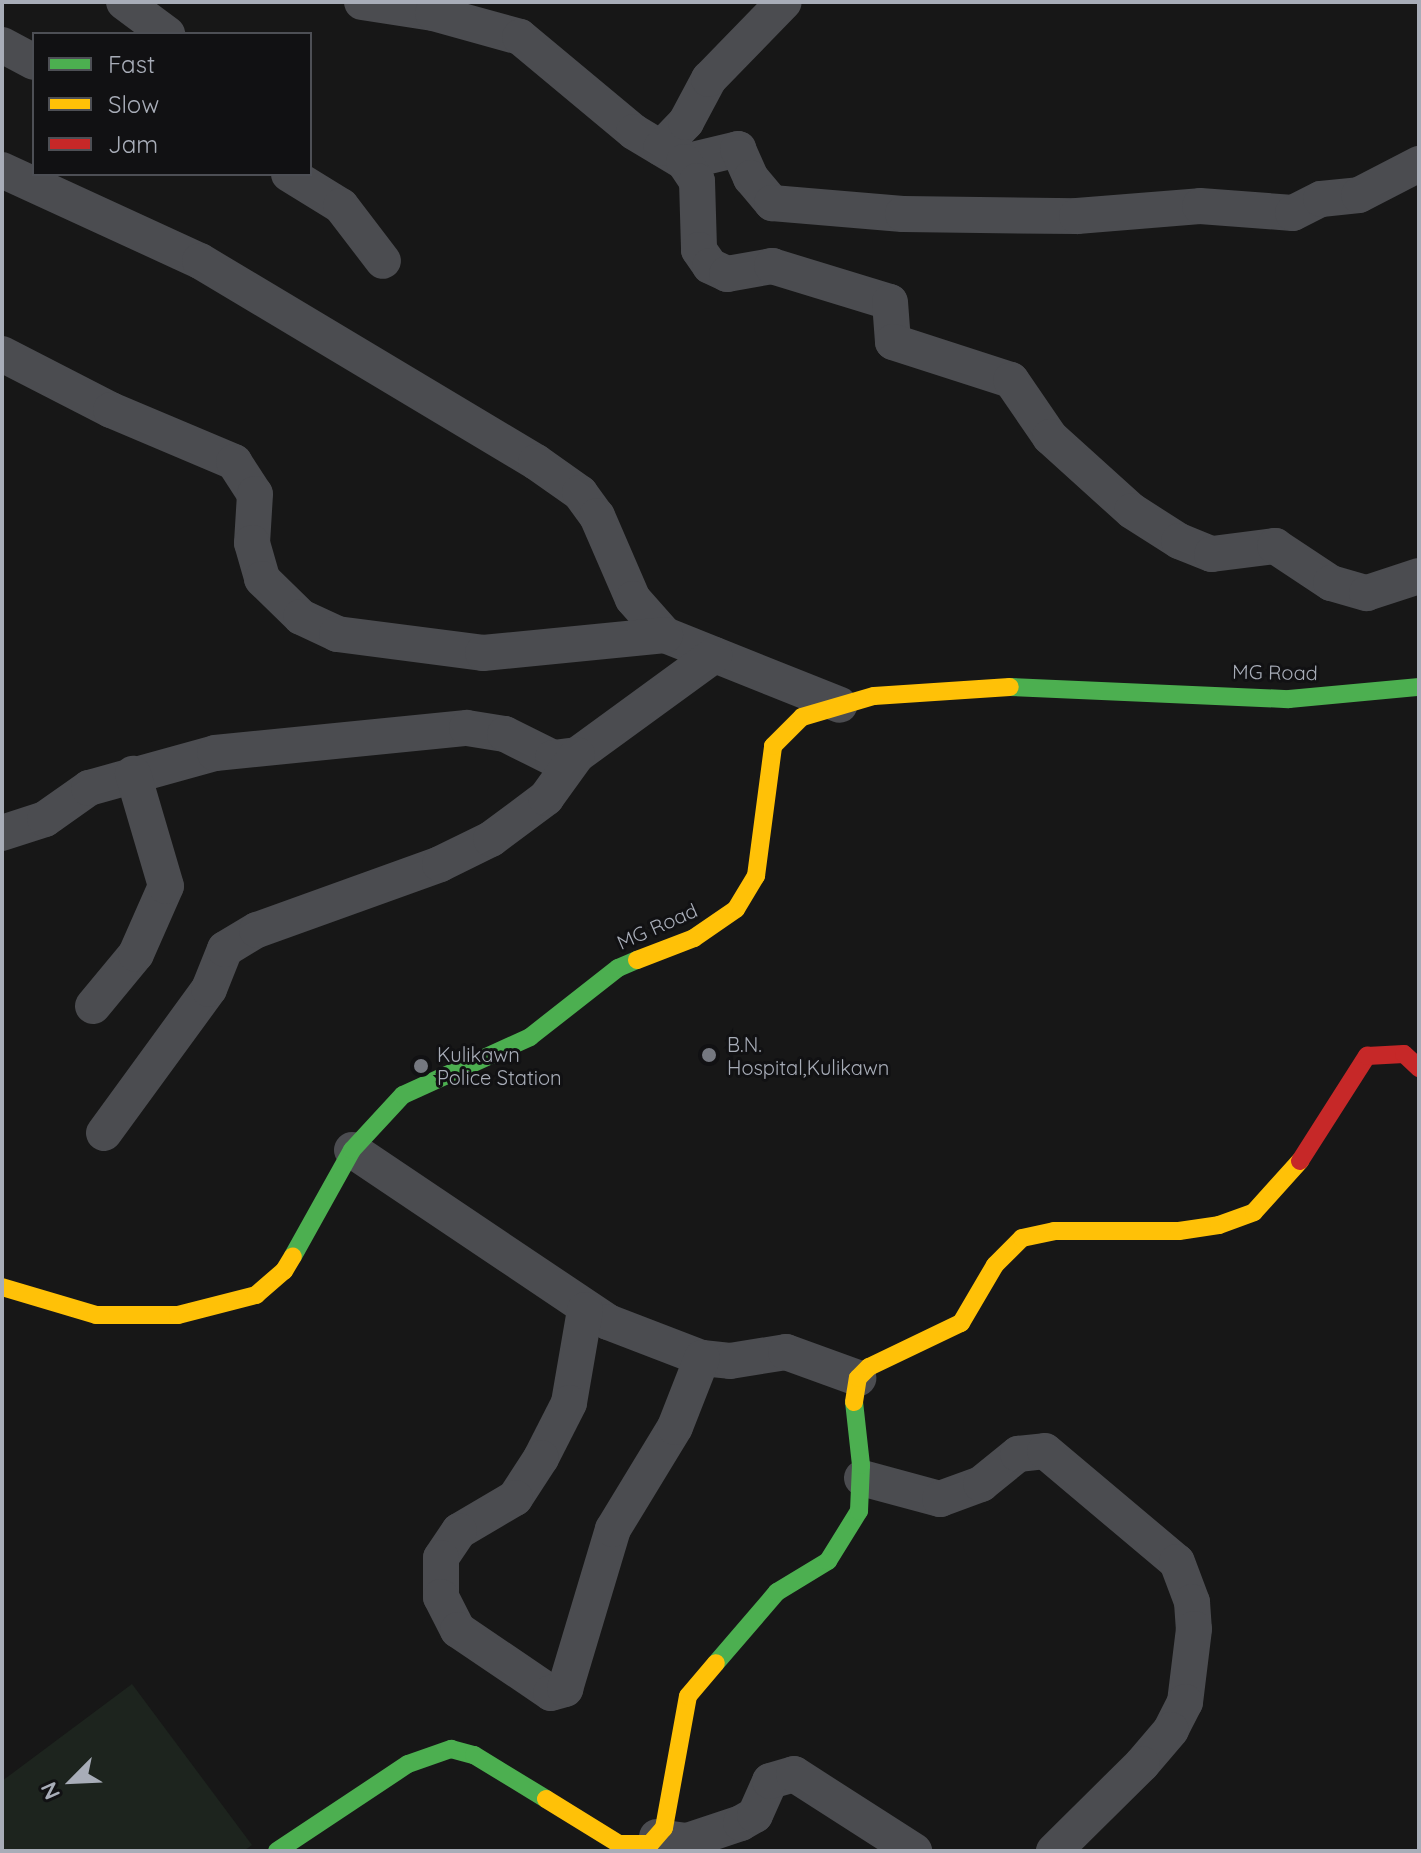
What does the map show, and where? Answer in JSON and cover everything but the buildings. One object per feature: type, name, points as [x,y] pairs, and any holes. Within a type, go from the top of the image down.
[{"type":"main road","name":"MG Road","points":[[2,1287],[96,1315],[178,1315],[256,1295],[284,1271],[352,1150],[403,1095],[530,1037],[618,968],[694,938],[736,909],[756,876],[773,746],[802,717],[874,696],[1039,685],[1289,699],[1419,687]]},
{"type":"main road","points":[[277,1851],[408,1764],[451,1749],[474,1755],[619,1844],[642,1847],[657,1837],[666,1816],[688,1696],[777,1592],[828,1561],[859,1511],[862,1478],[852,1411],[858,1378],[886,1356],[961,1323],[995,1265],[1022,1238],[1054,1231],[1179,1231],[1219,1225],[1254,1212],[1292,1174],[1367,1056],[1404,1054],[1419,1068]]},
{"type":"street","points":[[124,2],[164,32]]},
{"type":"street","points":[[362,2],[433,13],[520,37],[672,155],[697,181],[699,250],[710,266],[727,274],[772,266],[890,302],[893,342],[1011,380],[1050,437],[1132,511],[1179,541],[1212,554],[1275,546],[1331,583],[1367,593],[1419,576]]},
{"type":"street","points":[[672,155],[709,79],[784,2]]},
{"type":"street","points":[[2,45],[32,61]]},
{"type":"street","points":[[672,155],[738,149],[751,178],[772,203],[903,214],[1036,216],[1200,206],[1293,213],[1321,199],[1359,195],[1419,164]]},
{"type":"street","points":[[2,170],[200,261],[580,493],[597,516],[633,599],[665,635],[840,705]]},
{"type":"street","points":[[292,176],[341,206],[383,261]]},
{"type":"street","points":[[2,354],[111,410],[234,462],[255,494],[252,543],[262,579],[301,617],[337,634],[483,653],[665,635]]},
{"type":"street","points":[[104,1133],[209,989],[225,949],[257,930],[440,864],[491,839],[546,798],[577,755],[714,655]]},
{"type":"street","points":[[2,833],[45,819],[80,791],[215,753],[467,728],[505,734],[553,758],[577,755]]},
{"type":"street","points":[[93,1006],[136,954],[166,886],[133,774]]},
{"type":"street","points":[[352,1150],[585,1310],[702,1358],[730,1361],[786,1352],[858,1378]]},
{"type":"street","points":[[585,1310],[572,1392],[541,1458],[515,1498],[459,1531],[441,1558],[441,1597],[458,1630],[551,1693],[565,1689],[613,1529],[675,1427],[702,1358]]},
{"type":"street","points":[[862,1478],[940,1499],[981,1484],[1018,1454],[1045,1451],[1163,1548],[1182,1572],[1192,1602],[1194,1629],[1185,1702],[1171,1730],[1142,1764],[1054,1851]]},
{"type":"street","points":[[657,1837],[687,1841],[741,1823],[755,1815],[770,1781],[794,1774],[914,1851]]},
{"type":"shaded area","points":[[132,1684],[252,1845],[244,1851],[2,1851],[2,1781]]},
{"type":"traffic: fast","points":[[1010,687],[1289,699],[1419,687]]},
{"type":"traffic: fast","points":[[293,1256],[352,1150],[403,1095],[530,1037],[618,968],[637,960]]},
{"type":"traffic: fast","points":[[716,1663],[777,1592],[828,1561],[859,1511],[861,1465],[854,1402]]},
{"type":"traffic: fast","points":[[277,1851],[408,1764],[451,1749],[474,1755],[546,1799]]},
{"type":"traffic: slow","points":[[637,960],[694,938],[736,909],[756,876],[773,746],[802,717],[874,696],[1010,687]]},
{"type":"traffic: slow","points":[[854,1402],[858,1378],[869,1367],[961,1323],[995,1265],[1022,1238],[1054,1231],[1179,1231],[1219,1225],[1254,1212],[1300,1161]]},
{"type":"traffic: slow","points":[[2,1287],[96,1315],[178,1315],[256,1295],[284,1271],[293,1256]]},
{"type":"traffic: slow","points":[[546,1799],[619,1844],[650,1844],[664,1828],[688,1696],[716,1663]]},
{"type":"traffic: jam","points":[[1300,1161],[1367,1056],[1404,1054],[1419,1068]]},
{"type":"place","name":"B.N. Hospital,Kulikawn","points":[[709,1055]]},
{"type":"place","name":"Kulikawn Police Station","points":[[421,1066]]}]
